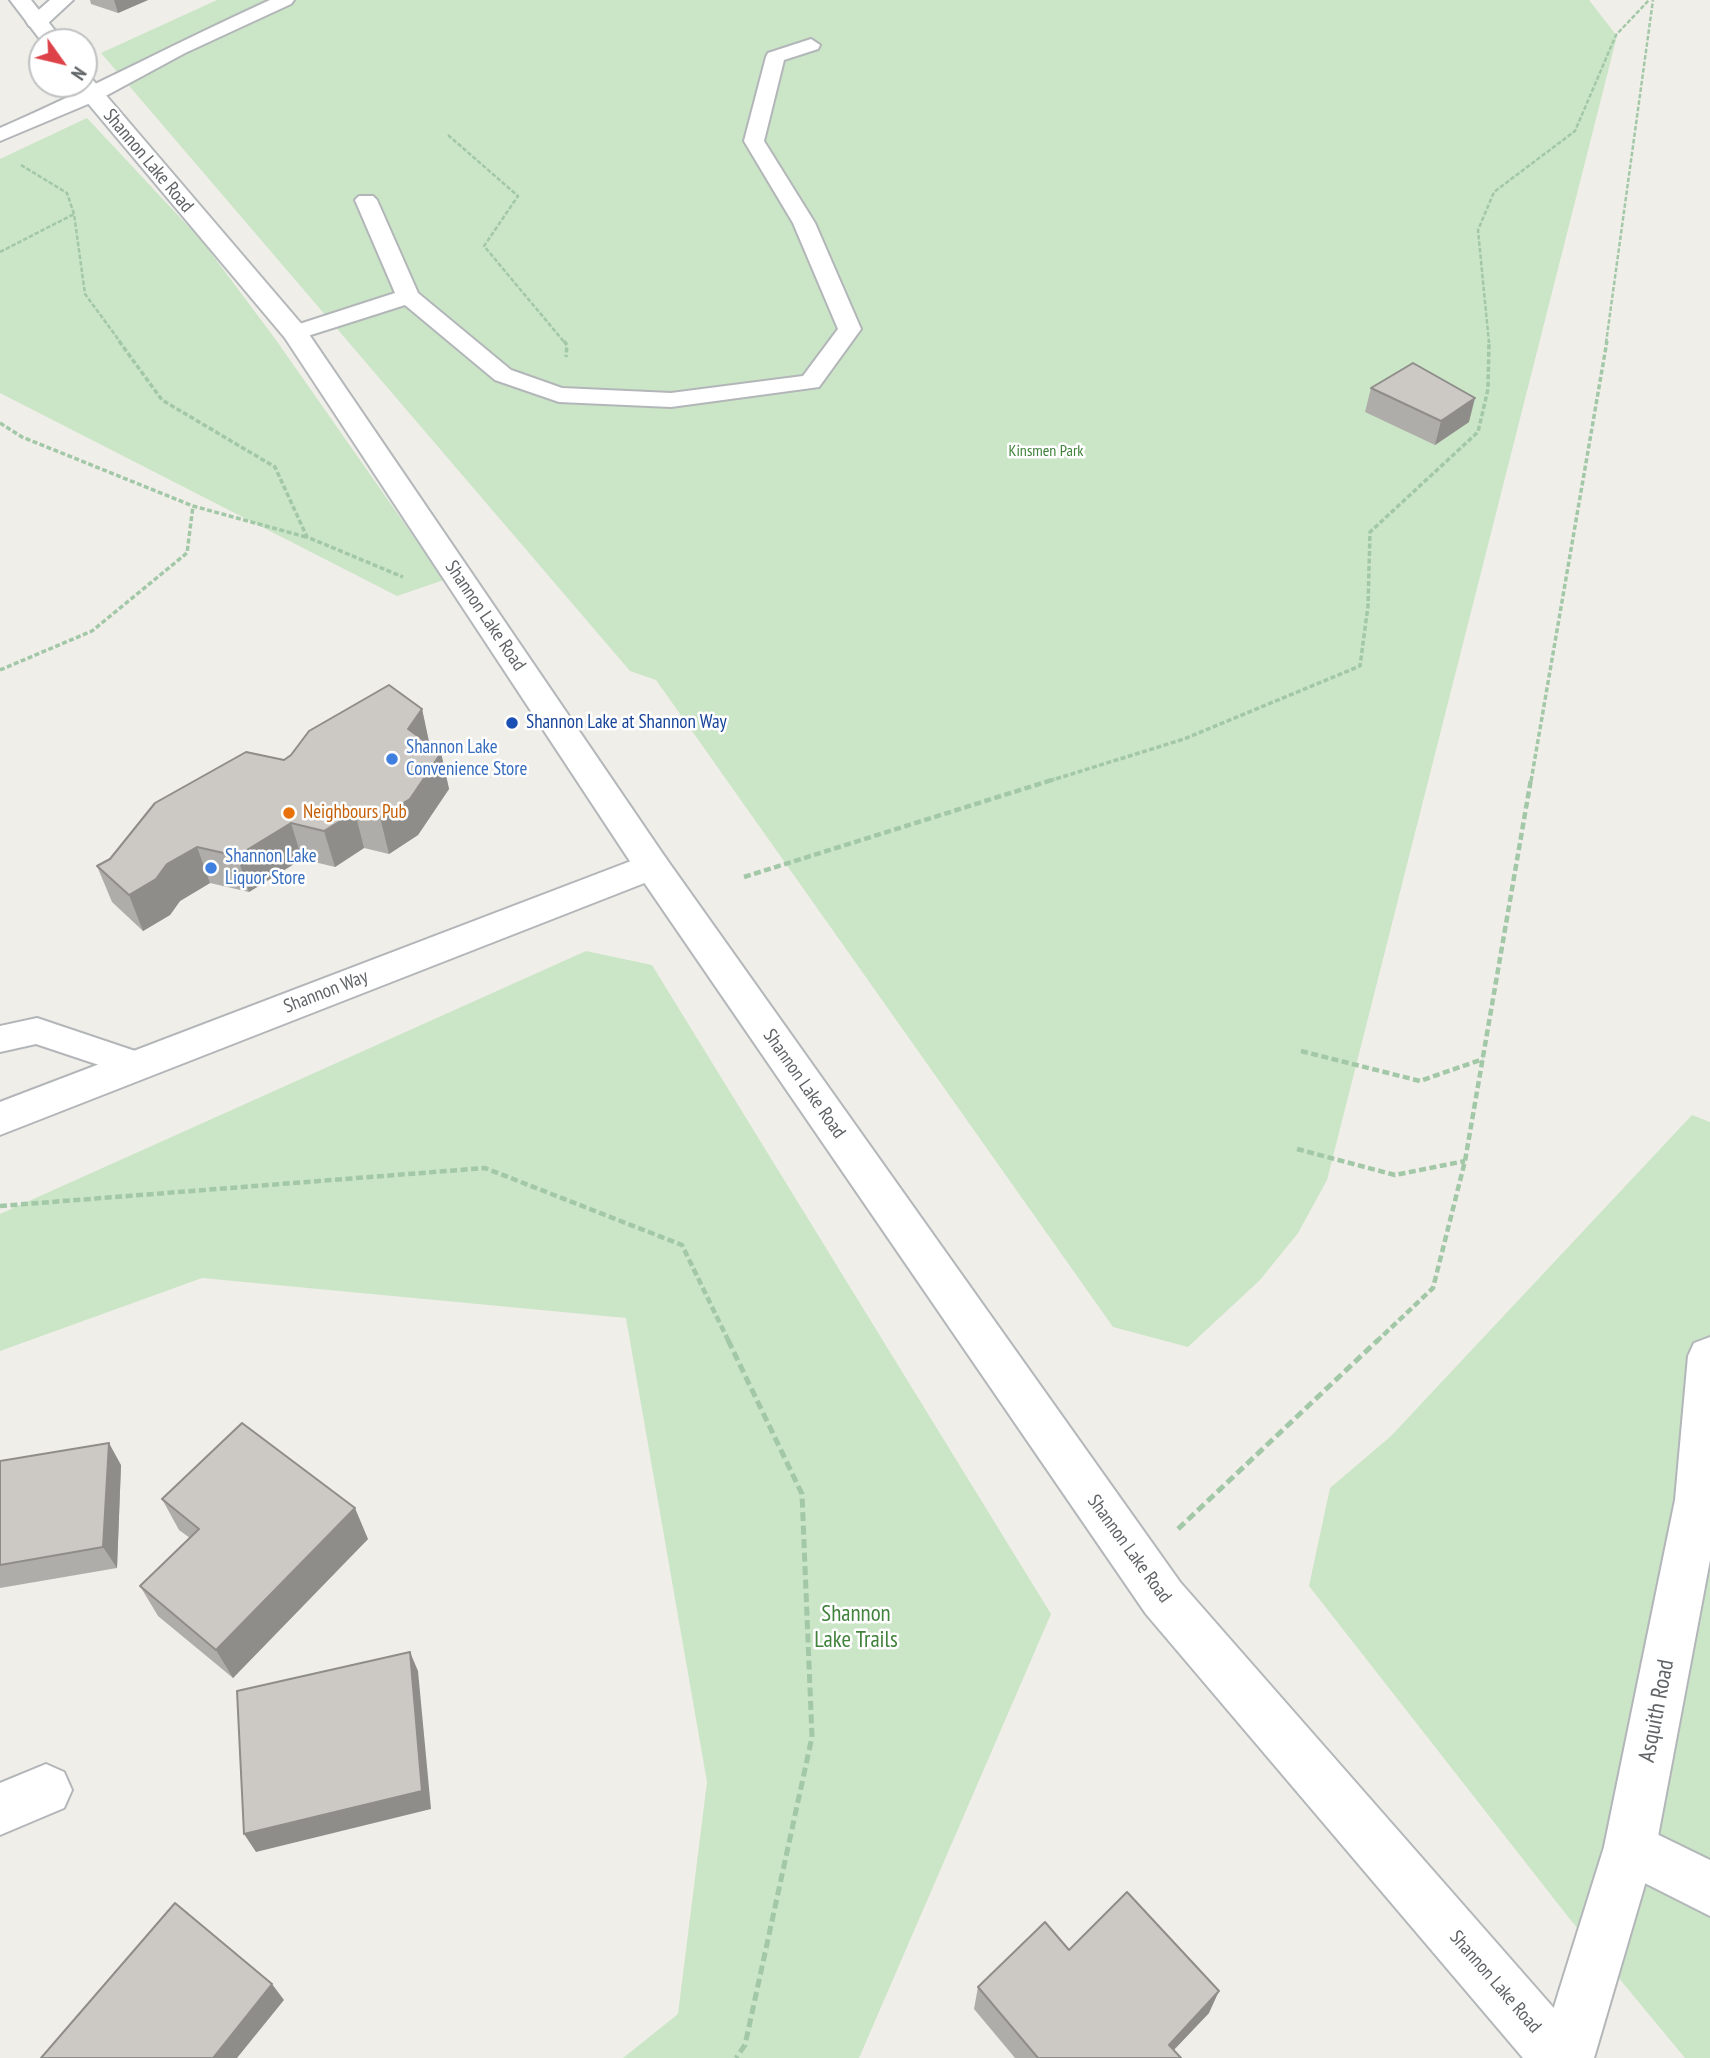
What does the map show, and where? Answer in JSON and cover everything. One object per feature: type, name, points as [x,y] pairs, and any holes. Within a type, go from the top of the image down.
[{"type":"main road","points":[[20,0],[42,28]]},
{"type":"main road","points":[[37,21],[63,0]]},
{"type":"main road","name":"Shannon Lake Road","points":[[95,98],[295,333],[652,866],[1163,1598],[1560,2058]]},
{"type":"main road","name":"Shannon Way","points":[[0,1119],[652,866]]},
{"type":"main road","name":"Asquith Road","points":[[1566,2058],[1630,1847],[1698,1500],[1710,1356]]},
{"type":"main road","points":[[0,1809],[46,1790]]},
{"type":"main road","points":[[1630,1847],[1710,1889]]},
{"type":"lane","points":[[98,85],[285,0]]},
{"type":"lane","points":[[366,200],[408,296],[503,375],[559,396],[671,400],[811,382],[850,328],[804,223],[754,141],[775,57],[811,45]]},
{"type":"lane","points":[[0,135],[72,98]]},
{"type":"lane","points":[[295,333],[408,296]]},
{"type":"lane","points":[[0,1039],[37,1031],[138,1065]]},
{"type":"path","points":[[744,877],[1184,739],[1360,666],[1368,606],[1370,532],[1478,432],[1488,389],[1489,331],[1478,230],[1494,192],[1575,131],[1616,35],[1651,0]]},
{"type":"path","points":[[1140,1566],[1433,1288],[1465,1161],[1605,354],[1651,0]]},
{"type":"path","points":[[448,135],[518,196],[484,246],[567,345],[559,396]]},
{"type":"path","points":[[11,157],[33,174],[67,193],[74,214],[85,295],[162,400],[275,467],[307,537]]},
{"type":"path","points":[[0,252],[74,214]]},
{"type":"path","points":[[0,423],[22,437],[193,506],[307,537],[408,579]]},
{"type":"path","points":[[0,670],[92,631],[187,553],[193,506]]},
{"type":"path","points":[[1301,1051],[1420,1081],[1483,1059]]},
{"type":"path","points":[[1297,1149],[1395,1175],[1465,1161]]},
{"type":"path","points":[[0,1206],[485,1168],[682,1245],[802,1494],[812,1737],[745,2045],[736,2058]]},
{"type":"green space","name":"Kinsmen Park","points":[[217,0],[1589,0],[1617,36],[1327,1180],[1298,1233],[1260,1280],[1188,1347],[1113,1327],[656,680],[630,671],[101,53]]},
{"type":"green space","points":[[87,118],[202,241],[276,340],[444,580],[397,596],[0,393],[0,159]]},
{"type":"green space","name":"Shannon Lake Trails","points":[[586,951],[652,965],[1051,1614],[859,2058],[623,2058],[678,2014],[707,1782],[626,1318],[202,1278],[0,1351],[0,1214]]},
{"type":"green space","points":[[1692,1115],[1710,1122],[1710,2058],[1685,2058],[1569,1918],[1309,1586],[1330,1488],[1391,1436]]},
{"type":"building","points":[[1413,363],[1475,398],[1441,421],[1371,388]]},
{"type":"building","points":[[389,685],[422,709],[408,729],[441,753],[410,799],[380,817],[355,812],[324,831],[291,823],[237,856],[197,847],[167,864],[156,879],[129,895],[97,866],[110,859],[155,803],[246,752],[284,760],[309,731]]},
{"type":"building","points":[[242,1423],[355,1508],[216,1650],[140,1586],[199,1529],[162,1499]]},
{"type":"building","points":[[109,1443],[103,1547],[0,1565],[0,1461]]},
{"type":"building","points":[[410,1652],[422,1791],[244,1834],[237,1691]]},
{"type":"building","points":[[1127,1892],[1219,1991],[1169,2045],[1181,2058],[1038,2058],[978,1987],[1045,1922],[1069,1950]]},
{"type":"building","points":[[175,1903],[272,1984],[213,2058],[41,2058]]},
{"type":"place","name":"Shannon Lake at Shannon Way","points":[[512,723]]},
{"type":"place","name":"Shannon Lake Convenience Store","points":[[392,759]]},
{"type":"place","name":"Neighbours Pub","points":[[289,813]]},
{"type":"place","name":"Shannon Lake Liquor Store","points":[[211,868]]}]
